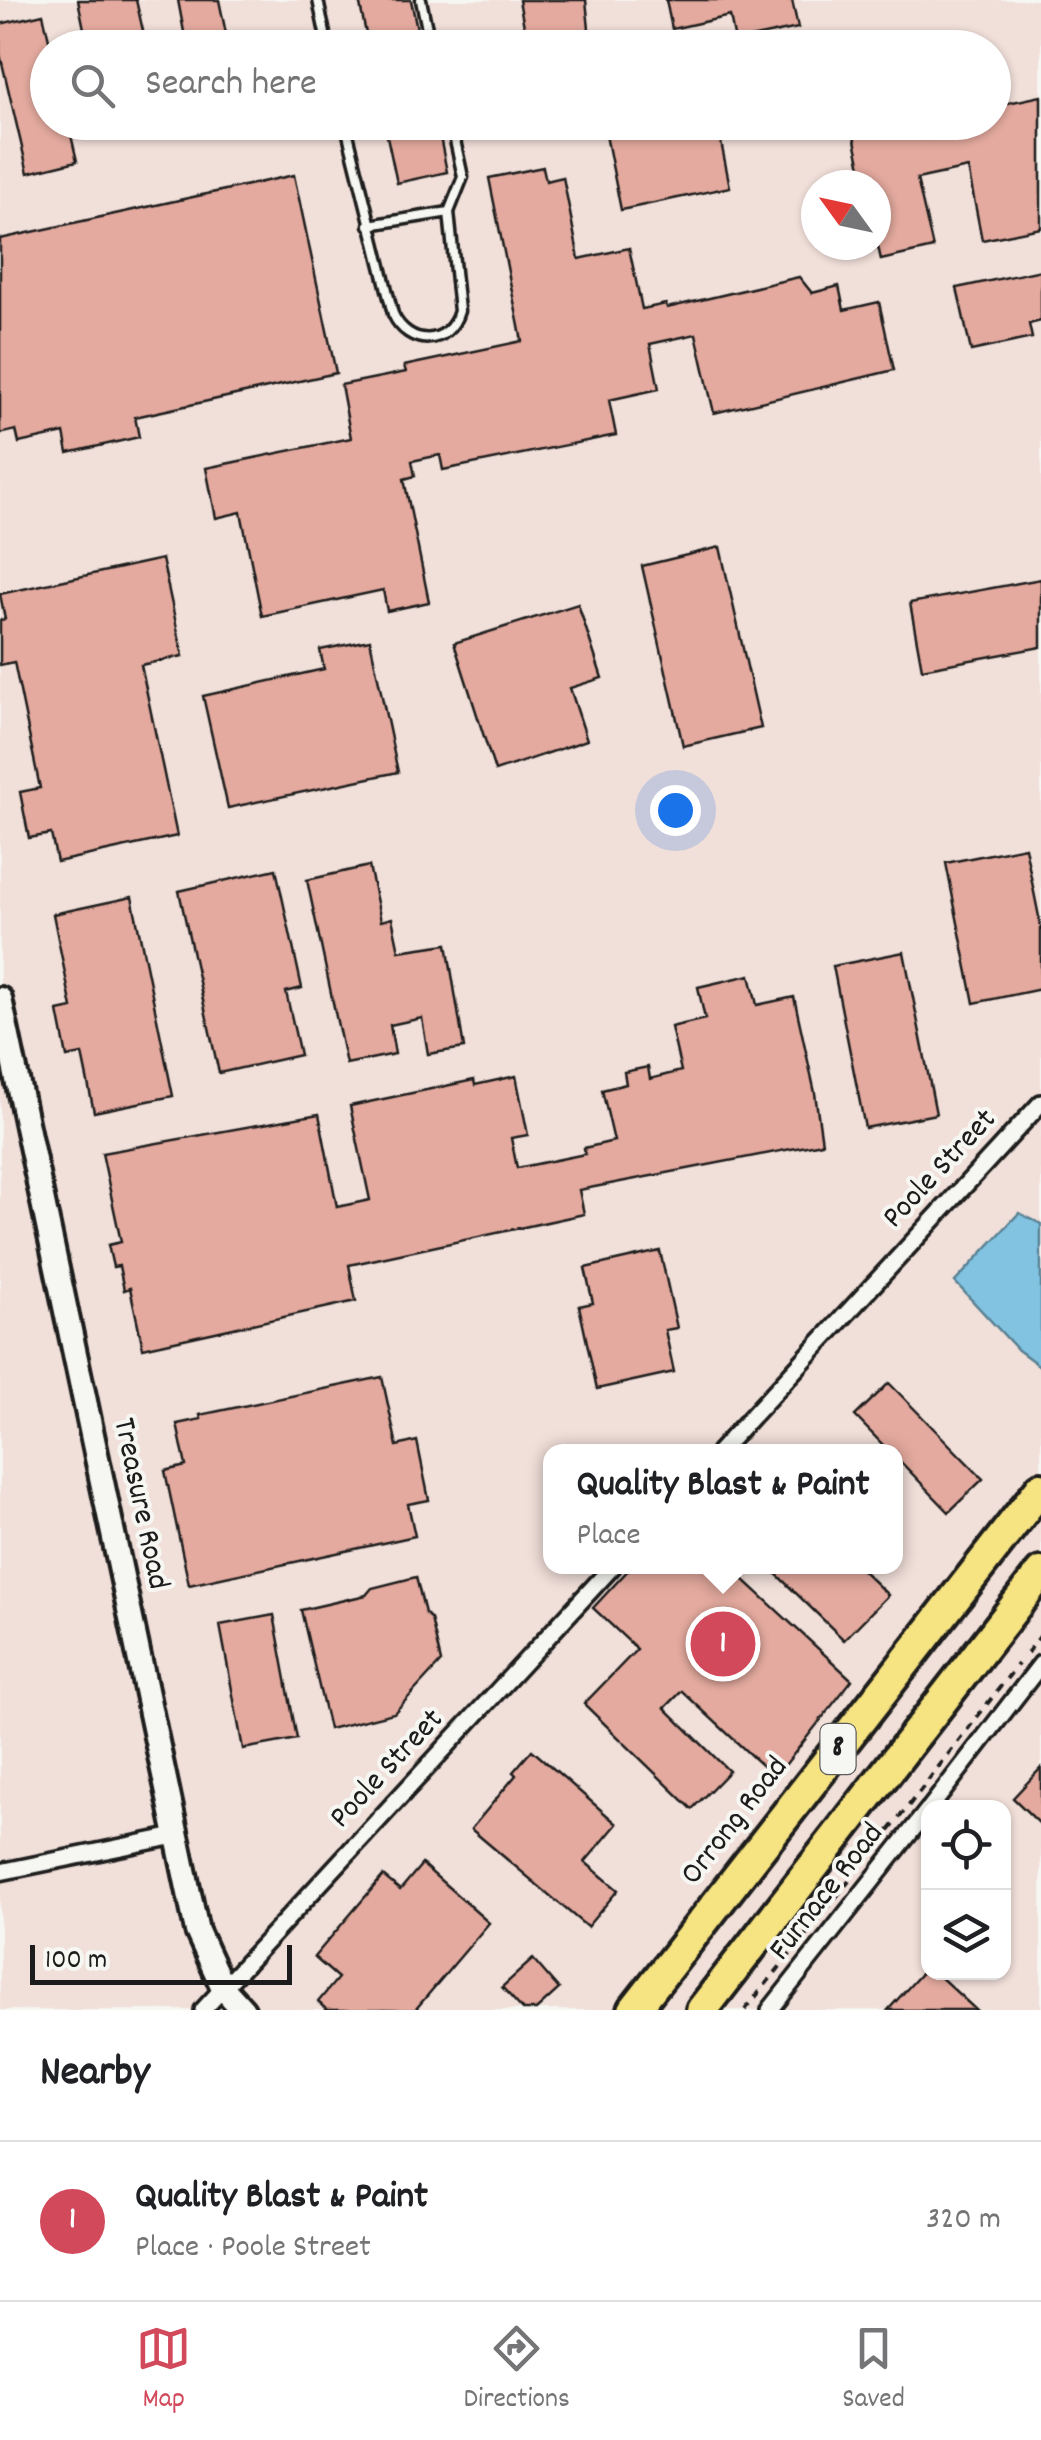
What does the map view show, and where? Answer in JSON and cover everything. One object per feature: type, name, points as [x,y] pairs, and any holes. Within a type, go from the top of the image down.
[{"type":"highway","name":"Orrong Road","points":[[634,2010],[1041,1488]]},
{"type":"highway","name":"8","points":[[702,2010],[1041,1573]]},
{"type":"street","name":"Treasure Road","points":[[0,999],[175,1836],[198,1930],[223,1988],[243,2010]]},
{"type":"street","name":"Poole Street","points":[[726,1444],[1041,1103]]},
{"type":"street","name":"Poole Street","points":[[203,2010],[606,1574]]},
{"type":"street","name":"Furnace Road","points":[[936,1800],[1041,1664]]},
{"type":"street","name":"Furnace Road","points":[[770,2010],[921,1819]]},
{"type":"street","points":[[0,1872],[175,1836]]},
{"type":"lane","points":[[318,0],[324,30]]},
{"type":"lane","points":[[420,0],[428,30]]},
{"type":"lane","points":[[349,140],[398,324],[411,334],[428,338],[446,334],[455,325],[459,312],[449,212],[463,177],[456,140]]},
{"type":"lane","points":[[370,225],[449,212]]},
{"type":"path","points":[[879,1843],[1041,1635]]},
{"type":"path","points":[[745,2010],[855,1873]]},
{"type":"shaded area","points":[[0,0],[1041,0],[1041,2010],[0,2010]]},
{"type":"water","points":[[1019,1213],[1041,1224],[1041,1367],[1018,1350],[955,1282]]},
{"type":"building","points":[[78,0],[136,0],[143,30],[84,30]]},
{"type":"building","points":[[178,0],[219,0],[225,30],[184,30]]},
{"type":"building","points":[[359,0],[411,0],[417,30],[365,30]]},
{"type":"building","points":[[519,0],[586,0],[589,30],[525,30]]},
{"type":"building","points":[[666,0],[792,0],[798,28],[733,30],[730,16],[672,29]]},
{"type":"building","points":[[43,14],[47,30],[30,30],[30,140],[72,140],[77,161],[28,173],[0,54],[0,24]]},
{"type":"building","points":[[1041,96],[1041,228],[982,240],[968,168],[917,179],[933,248],[891,258],[891,170],[862,170],[855,140],[1011,140],[1011,102]]},
{"type":"building","points":[[388,140],[441,140],[447,172],[397,183]]},
{"type":"building","points":[[607,140],[721,140],[730,187],[621,210]]},
{"type":"building","points":[[543,167],[546,181],[563,177],[579,259],[629,248],[642,309],[666,304],[667,308],[799,277],[812,293],[839,286],[844,310],[879,302],[894,370],[714,413],[696,334],[650,344],[659,389],[609,400],[616,435],[443,470],[440,455],[412,461],[415,476],[404,479],[429,602],[387,611],[383,590],[262,616],[241,512],[216,518],[206,468],[351,438],[341,385],[406,372],[404,366],[522,341],[489,178]]},
{"type":"building","points":[[294,175],[336,373],[135,417],[139,437],[68,453],[64,433],[19,443],[16,430],[0,434],[0,239]]},
{"type":"building","points":[[1041,270],[1041,321],[1029,324],[1032,338],[971,351],[957,288]]},
{"type":"building","points":[[720,547],[761,728],[683,746],[642,566]]},
{"type":"building","points":[[162,559],[183,656],[141,665],[177,836],[57,862],[51,834],[29,838],[20,792],[40,788],[14,662],[0,665],[0,620],[5,619],[0,594]]},
{"type":"building","points":[[1041,579],[1041,647],[922,669],[910,603]]},
{"type":"building","points":[[578,604],[602,678],[570,688],[587,740],[495,771],[454,643]]},
{"type":"building","points":[[370,640],[398,772],[228,808],[203,696],[324,669],[320,650]]},
{"type":"building","points":[[1025,847],[1041,927],[1041,989],[974,1003],[946,863]]},
{"type":"building","points":[[369,866],[381,921],[392,918],[399,951],[447,944],[464,1048],[428,1054],[422,1018],[390,1025],[395,1054],[346,1064],[307,880]]},
{"type":"building","points":[[276,869],[302,988],[286,992],[300,1055],[219,1073],[179,891]]},
{"type":"building","points":[[132,897],[173,1096],[94,1112],[82,1054],[67,1057],[58,1011],[72,1008],[53,914]]},
{"type":"building","points":[[904,952],[936,1114],[865,1128],[833,966]]},
{"type":"building","points":[[750,975],[757,1005],[794,997],[822,1143],[579,1190],[584,1214],[349,1265],[356,1301],[143,1348],[130,1288],[124,1290],[119,1266],[113,1267],[108,1245],[121,1242],[102,1153],[319,1114],[337,1207],[370,1200],[350,1106],[474,1080],[475,1085],[516,1076],[528,1135],[511,1138],[517,1168],[585,1154],[584,1148],[614,1141],[602,1090],[626,1084],[624,1072],[648,1067],[650,1079],[681,1071],[671,1027],[705,1019],[698,987]]},
{"type":"building","points":[[660,1251],[677,1328],[665,1330],[674,1372],[597,1389],[579,1306],[593,1303],[585,1268]]},
{"type":"building","points":[[382,1377],[397,1446],[417,1441],[429,1500],[408,1504],[415,1536],[189,1585],[165,1471],[186,1466],[177,1424],[201,1419],[200,1415]]},
{"type":"building","points":[[889,1383],[983,1479],[949,1512],[903,1464],[903,1444],[882,1444],[855,1416]]},
{"type":"building","points":[[625,1574],[738,1574],[852,1680],[775,1778],[682,1691],[665,1708],[729,1771],[692,1809],[584,1704],[637,1649],[593,1608]]},
{"type":"building","points":[[776,1574],[866,1574],[888,1595],[844,1640]]},
{"type":"building","points":[[416,1577],[441,1662],[394,1713],[329,1729],[301,1610],[366,1595],[372,1588]]},
{"type":"building","points":[[274,1615],[297,1739],[243,1749],[220,1625]]},
{"type":"building","points":[[532,1750],[617,1824],[585,1862],[618,1890],[587,1927],[471,1829]]},
{"type":"building","points":[[1041,1768],[1041,1825],[1013,1798]]},
{"type":"building","points":[[422,1864],[489,1923],[415,2010],[327,2010],[318,2002],[338,1978],[314,1957],[383,1876],[400,1890]]},
{"type":"building","points":[[533,1959],[559,1989],[536,2010],[523,2010],[502,1987]]},
{"type":"building","points":[[921,1974],[921,1980],[944,1980],[976,2010],[888,2010]]},
{"type":"place","name":"Quality Blast & Paint","points":[[723,1644]]}]
